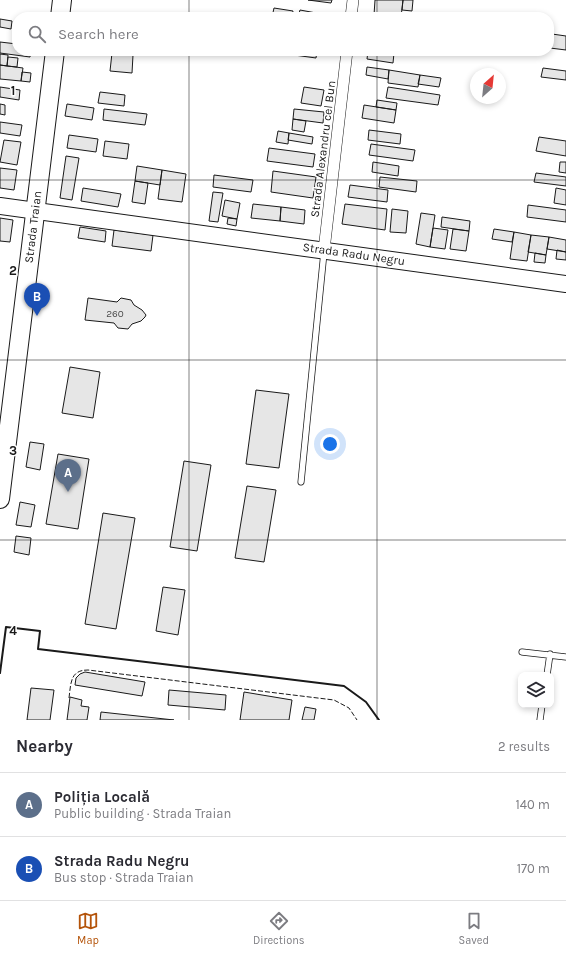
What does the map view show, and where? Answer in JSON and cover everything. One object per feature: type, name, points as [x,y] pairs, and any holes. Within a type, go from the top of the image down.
[{"type":"main road","points":[[61,12],[62,0]]},
{"type":"main road","name":"Strada Traian","points":[[0,499],[54,56]]},
{"type":"street","points":[[352,12],[353,0]]},
{"type":"street","name":"Strada Alexandru cel Bun","points":[[324,250],[346,56]]},
{"type":"street","name":"Strada Radu Negru","points":[[0,206],[566,284]]},
{"type":"lane","points":[[301,482],[324,250]]},
{"type":"lane","points":[[522,652],[566,657]]},
{"type":"lane","points":[[547,672],[550,654]]},
{"type":"lane","points":[[540,720],[542,708]]},
{"type":"building","points":[[308,0],[332,0],[331,3]]},
{"type":"building","points":[[375,0],[403,0],[402,12],[374,12]]},
{"type":"building","points":[[403,0],[413,0],[412,11],[402,10]]},
{"type":"building","points":[[274,8],[293,11],[293,12],[273,12]]},
{"type":"building","points":[[300,10],[311,12],[299,12]]},
{"type":"building","points":[[0,19],[12,21],[11,29],[0,27]]},
{"type":"building","points":[[554,34],[566,36],[566,50],[554,48]]},
{"type":"building","points":[[0,42],[12,43],[12,55],[0,53]]},
{"type":"building","points":[[0,54],[8,55],[7,66],[0,65]]},
{"type":"building","points":[[112,56],[133,56],[132,73],[110,71]]},
{"type":"building","points":[[301,56],[316,56],[316,58]]},
{"type":"building","points":[[367,56],[394,56],[393,63],[367,59]]},
{"type":"building","points":[[8,57],[18,58],[17,67],[7,66]]},
{"type":"building","points":[[0,65],[23,68],[21,81],[0,79]]},
{"type":"building","points":[[367,67],[389,70],[388,79],[366,75]]},
{"type":"building","points":[[543,68],[566,71],[566,80],[541,77]]},
{"type":"building","points":[[389,70],[420,75],[418,87],[388,83]]},
{"type":"building","points":[[22,72],[31,73],[30,82],[21,81]]},
{"type":"building","points":[[420,75],[441,78],[439,87],[418,84]]},
{"type":"building","points":[[0,87],[20,90],[19,100],[0,97]]},
{"type":"building","points":[[304,87],[324,90],[321,106],[301,103]]},
{"type":"building","points":[[388,87],[440,95],[438,105],[386,98]]},
{"type":"building","points":[[100,92],[125,95],[124,106],[98,103]]},
{"type":"building","points":[[377,100],[397,103],[396,110],[376,107]]},
{"type":"building","points":[[0,104],[5,105],[5,115],[0,114]]},
{"type":"building","points":[[67,104],[94,108],[92,120],[65,116]]},
{"type":"building","points":[[364,105],[396,110],[394,123],[362,118]]},
{"type":"building","points":[[104,109],[147,114],[145,125],[103,120]]},
{"type":"building","points":[[294,109],[324,112],[323,123],[293,119]]},
{"type":"building","points":[[293,119],[306,121],[304,132],[292,130]]},
{"type":"building","points":[[0,122],[22,125],[20,136],[0,133]]},
{"type":"building","points":[[369,130],[401,134],[400,144],[368,140]]},
{"type":"building","points":[[278,131],[289,133],[288,144],[276,142]]},
{"type":"building","points":[[289,133],[313,137],[312,144],[288,140]]},
{"type":"building","points":[[69,135],[98,139],[96,152],[67,148]]},
{"type":"building","points":[[539,137],[566,141],[566,156],[536,151]]},
{"type":"building","points":[[4,140],[21,142],[17,165],[0,162]]},
{"type":"building","points":[[105,141],[129,144],[127,159],[103,156]]},
{"type":"building","points":[[371,144],[415,150],[413,161],[369,155]]},
{"type":"building","points":[[269,148],[315,154],[313,167],[267,161]]},
{"type":"building","points":[[66,156],[79,158],[72,200],[60,198]]},
{"type":"building","points":[[373,162],[399,166],[398,176],[372,172]]},
{"type":"building","points":[[560,162],[566,162],[566,173],[559,172]]},
{"type":"building","points":[[137,166],[162,170],[160,185],[135,181]]},
{"type":"building","points":[[0,168],[17,170],[14,190],[0,188]]},
{"type":"building","points":[[162,170],[186,174],[182,202],[158,199]]},
{"type":"building","points":[[273,171],[316,177],[313,198],[271,192]]},
{"type":"building","points":[[536,173],[566,177],[566,186],[534,182]]},
{"type":"building","points":[[214,175],[253,180],[251,192],[213,187]]},
{"type":"building","points":[[380,177],[417,181],[416,192],[379,187]]},
{"type":"building","points":[[135,181],[148,183],[145,204],[132,202]]},
{"type":"building","points":[[350,185],[388,190],[387,202],[348,197]]},
{"type":"building","points":[[83,188],[121,194],[118,207],[81,201]]},
{"type":"building","points":[[556,188],[566,190],[566,205],[554,203]]},
{"type":"building","points":[[213,192],[223,193],[218,222],[209,221]]},
{"type":"building","points":[[225,200],[240,203],[237,219],[222,216]]},
{"type":"building","points":[[253,204],[281,207],[280,221],[251,218]]},
{"type":"building","points":[[345,204],[387,209],[385,230],[342,224]]},
{"type":"building","points":[[528,205],[566,210],[566,222],[527,217]]},
{"type":"building","points":[[281,207],[305,210],[304,224],[280,221]]},
{"type":"building","points":[[392,209],[408,211],[406,233],[390,232]]},
{"type":"building","points":[[421,213],[435,215],[430,247],[416,244]]},
{"type":"building","points":[[442,217],[470,221],[469,231],[441,227]]},
{"type":"building","points":[[0,218],[13,220],[10,242],[0,241]]},
{"type":"building","points":[[228,218],[237,219],[236,226],[227,224]]},
{"type":"building","points":[[80,227],[106,231],[105,242],[78,238]]},
{"type":"building","points":[[433,228],[448,230],[445,249],[430,247]]},
{"type":"building","points":[[453,229],[469,231],[466,251],[450,249]]},
{"type":"building","points":[[494,229],[514,232],[512,242],[492,239]]},
{"type":"building","points":[[114,230],[153,235],[151,251],[112,246]]},
{"type":"building","points":[[514,232],[531,235],[527,261],[510,259]]},
{"type":"building","points":[[531,235],[549,237],[546,255],[528,252]]},
{"type":"building","points":[[549,237],[566,240],[566,252],[547,249]]},
{"type":"building","points":[[557,250],[566,252],[566,260],[556,259]]},
{"type":"building","points":[[535,253],[546,255],[545,263],[534,262]]},
{"type":"building","points":[[88,298],[117,302],[121,298],[131,300],[134,305],[142,310],[146,315],[141,321],[132,324],[128,329],[118,328],[114,323],[85,320]]},
{"type":"building","points":[[70,367],[100,372],[93,418],[62,413]]},
{"type":"building","points":[[256,390],[289,394],[279,468],[246,464]]},
{"type":"building","points":[[30,442],[44,444],[40,470],[26,467]]},
{"type":"building","points":[[58,454],[89,459],[78,529],[46,524]]},
{"type":"building","points":[[184,461],[211,465],[197,551],[170,547]]},
{"type":"building","points":[[247,486],[276,490],[264,562],[235,558]]},
{"type":"building","points":[[20,502],[35,505],[31,527],[16,525]]},
{"type":"building","points":[[103,513],[135,518],[116,629],[85,624]]},
{"type":"building","points":[[16,536],[31,538],[29,555],[14,552]]},
{"type":"building","points":[[163,587],[185,590],[178,635],[156,631]]},
{"type":"building","points":[[85,672],[145,682],[142,696],[75,685],[76,678]]},
{"type":"building","points":[[31,688],[54,690],[50,720],[27,720]]},
{"type":"building","points":[[169,690],[226,695],[225,710],[168,705]]},
{"type":"building","points":[[244,692],[292,700],[289,720],[240,720]]},
{"type":"building","points":[[70,697],[82,700],[81,706],[89,707],[87,720],[67,720]]},
{"type":"building","points":[[305,707],[316,709],[314,720],[302,720]]},
{"type":"building","points":[[101,712],[174,720],[100,720]]},
{"type":"fence","points":[[69,698],[72,678],[78,672],[88,670],[334,700],[349,708],[357,720]]},
{"type":"wall","points":[[0,673],[6,627],[40,631],[38,649],[344,686],[366,702],[379,720]]},
{"type":"place","name":"Strada Radu Negru","points":[[37,316]]},
{"type":"place","name":"Poliția Locală","points":[[68,492]]}]
